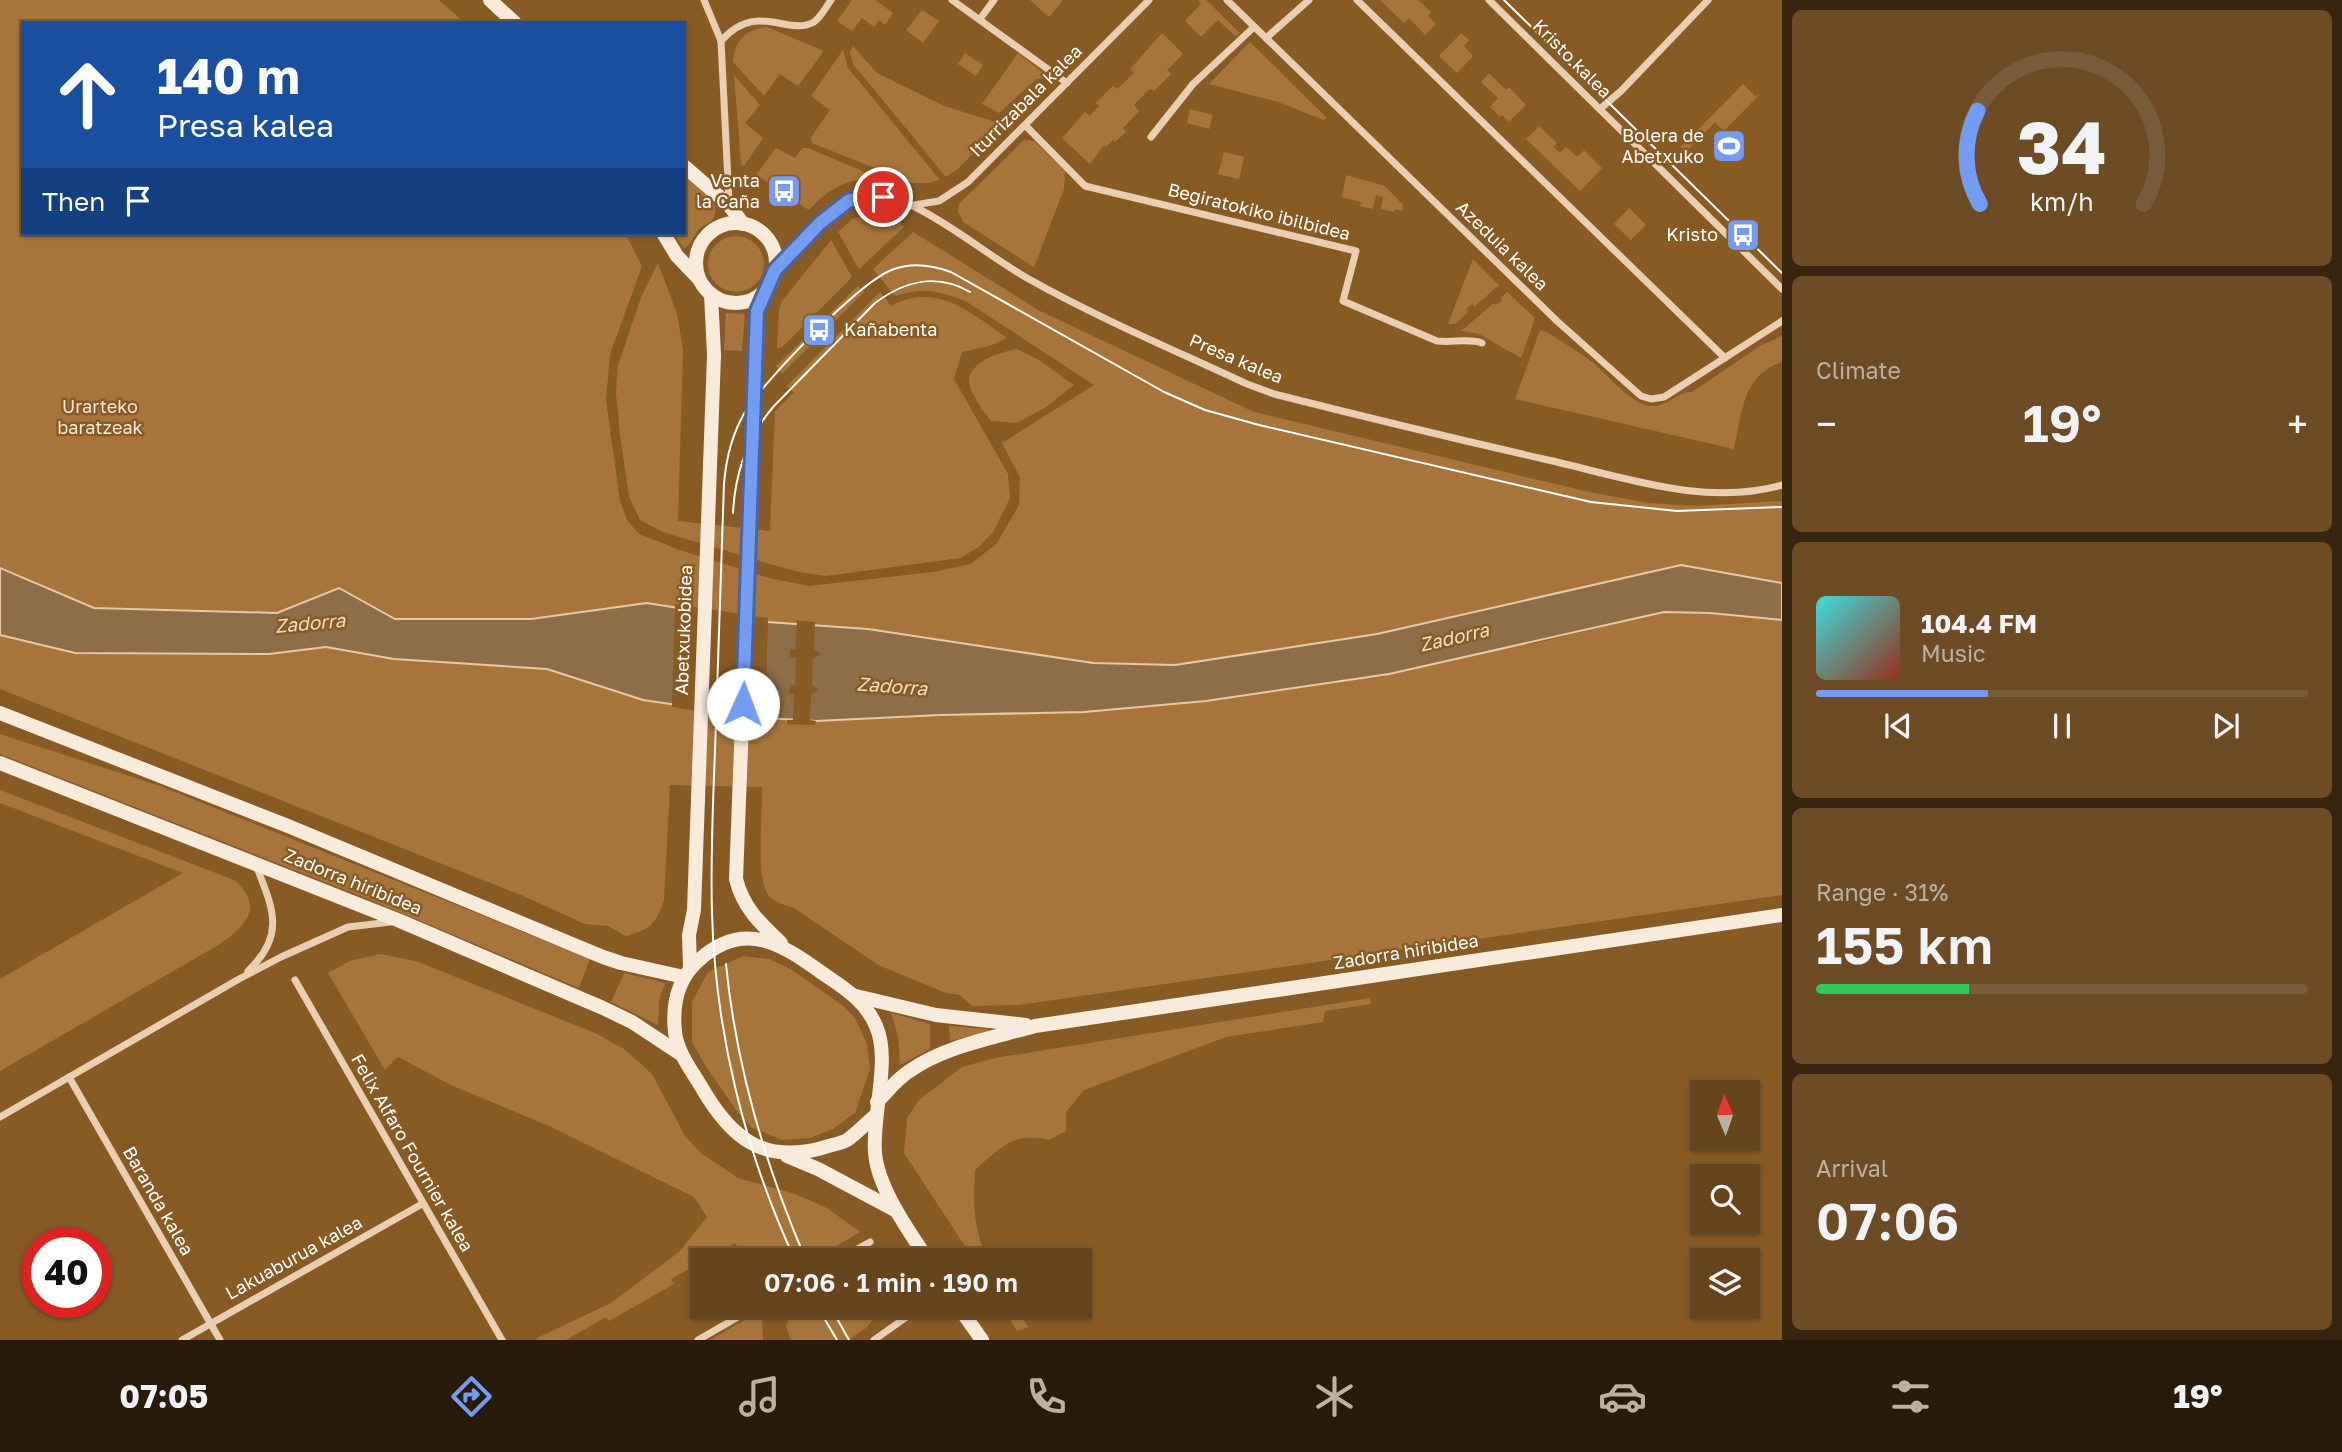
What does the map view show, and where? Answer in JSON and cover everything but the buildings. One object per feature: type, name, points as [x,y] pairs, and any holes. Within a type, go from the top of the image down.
[{"type":"main road","points":[[490,0],[512,21]]},
{"type":"main road","points":[[686,168],[729,205],[743,224]]},
{"type":"main road","points":[[698,278],[696,260],[705,237],[724,225],[743,224],[767,237],[775,256],[775,270],[757,311],[755,326],[736,879],[740,895],[755,918],[785,947]]},
{"type":"main road","points":[[664,235],[677,256],[711,294],[720,300],[739,303],[756,298],[765,291]]},
{"type":"main road","name":"Abetxukobidea","points":[[687,972],[689,935],[694,910],[714,355],[711,294]]},
{"type":"main road","name":"Zadorra hiribidea","points":[[0,713],[288,827],[603,957],[621,963],[687,972]]},
{"type":"main road","name":"Zadorra hiribidea","points":[[0,763],[400,921],[603,1008],[632,1022],[682,1055]]},
{"type":"main road","name":"Zadorra hiribidea","points":[[1035,1026],[936,1015],[856,996],[785,947],[755,939],[724,942],[687,972],[676,996],[673,1014],[676,1039],[682,1055],[716,1112],[751,1144],[800,1154],[846,1141],[909,1071],[968,1045],[1035,1026],[1782,915]]},
{"type":"main road","name":"Zadorra hiribidea","points":[[856,996],[877,1028],[880,1041],[882,1075],[876,1109]]},
{"type":"main road","points":[[876,1109],[875,1155],[895,1210],[920,1248]]},
{"type":"main road","points":[[780,1152],[895,1210]]},
{"type":"main road","points":[[966,1318],[982,1340]]},
{"type":"street","points":[[704,0],[722,41],[729,205]]},
{"type":"street","points":[[722,41],[730,28],[748,19],[766,17],[808,24],[817,20],[831,0]]},
{"type":"street","points":[[952,0],[1067,83]]},
{"type":"street","points":[[980,19],[994,0]]},
{"type":"street","name":"Iturrizabala kalea","points":[[914,206],[940,201],[968,182],[1149,0]]},
{"type":"street","name":"Azeduia kalea","points":[[1227,0],[1557,321],[1642,396],[1651,399],[1664,397],[1782,321]]},
{"type":"street","points":[[1266,38],[1309,0]]},
{"type":"street","points":[[1357,0],[1724,358]]},
{"type":"street","name":"Kristo kalea","points":[[1489,0],[1782,289]]},
{"type":"street","points":[[1600,109],[1621,91],[1708,0]]},
{"type":"street","points":[[1151,137],[1193,84],[1254,27]]},
{"type":"street","name":"Begiratokiko ibilbidea","points":[[1025,125],[1085,186],[1356,251],[1343,301],[1437,341],[1452,343],[1475,340],[1482,343]]},
{"type":"street","name":"Presa kalea","points":[[775,270],[820,223],[848,201],[861,197],[883,197],[914,206],[1026,277],[1192,358],[1274,394],[1487,446],[1697,492],[1738,493],[1782,485]]},
{"type":"street","points":[[243,977],[260,960],[272,932],[272,907],[255,863]]},
{"type":"street","points":[[0,1117],[243,977],[325,936],[348,928],[400,921]]},
{"type":"street","name":"Felix Alfaro Fournier kalea","points":[[295,980],[502,1340]]},
{"type":"street","name":"Baranda kalea","points":[[69,1077],[220,1340]]},
{"type":"street","name":"Lakuaburua kalea","points":[[182,1340],[422,1204]]},
{"type":"street","points":[[859,1248],[870,1242]]},
{"type":"street","points":[[698,1340],[736,1318]]},
{"type":"street","points":[[874,1340],[905,1318]]},
{"type":"green space","name":"Urarteko baratzeak","points":[[0,0],[439,0],[463,21],[21,21],[21,235],[626,235],[642,266],[610,354],[606,400],[620,501],[627,520],[639,534],[677,549],[769,578],[809,586],[933,572],[971,564],[997,543],[1019,505],[1020,477],[1002,443],[1094,385],[967,302],[931,292],[895,296],[873,269],[913,232],[1040,311],[1254,412],[1589,492],[1649,503],[1697,506],[1782,501],[1782,583],[1681,565],[1377,635],[1175,665],[1093,663],[868,629],[767,622],[816,721],[1084,712],[1206,701],[1540,642],[1664,612],[1710,613],[1782,620],[1782,895],[1019,1005],[972,1006],[960,995],[946,993],[878,965],[794,908],[769,896],[762,875],[761,861],[762,787],[670,785],[664,900],[651,924],[626,936],[608,926],[585,924],[521,895],[0,689]]},
{"type":"green space","points":[[852,0],[875,0],[893,13],[885,25],[879,20],[874,27],[862,18],[852,31],[837,21]]},
{"type":"green space","points":[[1030,0],[1063,0],[1049,17]]},
{"type":"green space","points":[[1198,0],[1206,0],[1240,33],[1235,36],[1218,20],[1201,37],[1185,21],[1201,4]]},
{"type":"green space","points":[[1380,0],[1418,0],[1431,12],[1428,16],[1436,24],[1425,35],[1409,18],[1404,23]]},
{"type":"green space","points":[[922,10],[939,21],[923,43],[906,30]]},
{"type":"green space","points":[[767,27],[824,51],[798,86],[780,74],[764,96],[733,62],[742,37]]},
{"type":"green space","points":[[1162,33],[1183,54],[1167,70],[1171,74],[1154,91],[1150,89],[1134,105],[1139,111],[1123,128],[1126,132],[1115,142],[1113,140],[1106,147],[1104,145],[1090,164],[1062,138],[1085,112],[1090,116],[1099,106],[1096,103],[1113,86],[1117,89],[1134,73],[1130,69]]},
{"type":"green space","points":[[1461,33],[1469,40],[1464,46],[1473,56],[1457,73],[1439,56]]},
{"type":"green space","points":[[1250,42],[1327,118],[1324,120],[1278,102],[1209,84]]},
{"type":"green space","points":[[853,46],[877,73],[944,106],[1002,124],[959,168],[946,177],[853,64],[850,53]]},
{"type":"green space","points":[[843,50],[848,68],[940,180],[912,183],[812,143],[811,137],[830,110],[811,96]]},
{"type":"green space","points":[[965,53],[983,65],[976,76],[958,64]]},
{"type":"green space","points":[[1018,53],[1046,75],[1046,78],[1036,79],[999,113],[982,104]]},
{"type":"green space","points":[[1489,73],[1506,90],[1509,87],[1526,105],[1509,122],[1490,107],[1498,98],[1481,82]]},
{"type":"green space","points":[[734,75],[760,105],[745,123],[763,138],[744,166],[741,164]]},
{"type":"green space","points":[[1743,84],[1755,96],[1760,94],[1724,131],[1715,122],[1686,152],[1681,147]]},
{"type":"green space","points":[[1190,109],[1213,115],[1209,129],[1187,123]]},
{"type":"green space","points":[[1539,126],[1557,143],[1554,147],[1560,153],[1566,147],[1577,157],[1584,150],[1602,168],[1580,191],[1526,139]]},
{"type":"green space","points":[[1024,140],[1034,141],[1065,171],[1064,189],[1034,267],[963,222],[958,211],[959,204]]},
{"type":"green space","points":[[776,148],[795,158],[802,148],[808,148],[879,178],[858,180],[840,186],[809,210],[790,198],[793,193],[778,183],[775,187],[756,175]]},
{"type":"green space","points":[[1224,152],[1244,157],[1239,179],[1218,174]]},
{"type":"green space","points":[[686,174],[708,194],[713,201],[715,214],[684,248],[674,235],[686,235]]},
{"type":"green space","points":[[1346,175],[1385,186],[1403,205],[1402,211],[1381,209],[1383,197],[1376,195],[1373,209],[1360,206],[1361,202],[1342,197]]},
{"type":"green space","points":[[1629,208],[1646,225],[1631,240],[1614,224]]},
{"type":"green space","points":[[873,213],[893,218],[904,227],[859,269],[838,232],[852,219]]},
{"type":"green space","points":[[736,236],[747,238],[756,244],[762,253],[762,275],[756,284],[747,290],[736,292],[725,290],[716,284],[710,275],[708,264],[710,253],[716,244],[725,238]]},
{"type":"green space","points":[[831,240],[852,277],[781,348],[777,348],[779,309],[782,301]]},
{"type":"green space","points":[[1473,259],[1499,285],[1475,306],[1472,304],[1466,309],[1468,312],[1455,324],[1448,324]]},
{"type":"green space","points":[[658,263],[677,314],[683,349],[678,521],[770,531],[775,411],[794,392],[787,386],[880,292],[891,306],[907,299],[923,297],[952,303],[967,310],[1007,338],[992,345],[962,352],[954,379],[1008,474],[1010,498],[993,532],[979,547],[960,558],[826,576],[799,572],[663,532],[640,520],[629,497],[616,392],[618,365],[642,295]]},
{"type":"green space","points":[[858,286],[864,292],[782,374],[776,366]]},
{"type":"green space","points":[[1507,292],[1535,318],[1521,358],[1479,334],[1461,331],[1494,303],[1496,305],[1502,301],[1501,298]]},
{"type":"green space","points":[[726,313],[745,314],[742,351],[724,350]]},
{"type":"green space","points":[[1540,330],[1587,358],[1620,388],[1644,405],[1658,406],[1681,394],[1692,392],[1760,346],[1782,336],[1782,362],[1769,368],[1751,386],[1742,409],[1734,449],[1515,399]]},
{"type":"green space","points":[[1017,349],[1039,360],[1074,385],[1046,407],[1017,423],[991,421],[972,392],[970,375],[974,368],[987,359]]},
{"type":"green space","points":[[0,734],[160,786],[590,959],[579,988],[366,898],[0,754]]},
{"type":"green space","points":[[0,790],[234,880],[249,898],[250,907],[244,923],[220,944],[0,1071],[0,979],[183,873],[0,803]]},
{"type":"green space","points":[[380,954],[416,961],[595,1033],[624,1049],[652,1074],[685,1136],[702,1154],[738,1178],[795,1194],[827,1208],[860,1232],[833,1248],[738,1248],[735,1243],[726,1248],[690,1248],[690,1268],[671,1279],[674,1284],[609,1321],[606,1317],[566,1340],[538,1340],[537,1338],[611,1303],[679,1252],[707,1217],[694,1197],[549,1126],[453,1086],[398,1057],[385,1070],[328,973],[350,961]]},
{"type":"green space","points":[[743,956],[769,959],[792,970],[843,1006],[855,1018],[867,1044],[870,1069],[855,1113],[833,1129],[810,1138],[782,1140],[751,1127],[736,1110],[692,1042],[692,1002],[708,972]]},
{"type":"green space","points":[[624,973],[665,983],[659,1000],[658,1025],[611,1002]]},
{"type":"green space","points":[[1370,998],[1371,1004],[1325,1011],[1323,1022],[1226,1037],[1084,1090],[1066,1112],[1066,1131],[1049,1140],[1026,1138],[1008,1143],[975,1170],[974,1205],[983,1248],[966,1248],[904,1153],[907,1118],[919,1100],[962,1067],[995,1058]]},
{"type":"green space","points":[[891,1013],[930,1024],[930,1049],[900,1065],[898,1036]]},
{"type":"green space","points":[[949,1026],[988,1029],[989,1032],[950,1041]]},
{"type":"green space","points":[[748,1318],[763,1318],[763,1340],[710,1340]]},
{"type":"green space","points":[[790,1318],[875,1318],[866,1328],[848,1340],[791,1340],[786,1326]]},
{"type":"green space","points":[[1009,1318],[1023,1318],[1028,1327],[1017,1331]]},
{"type":"water","name":"Zadorra","points":[[1681,565],[1782,583],[1782,620],[1710,613],[1664,612],[1389,674],[1206,701],[1084,712],[816,721],[765,718],[643,700],[547,669],[394,659],[326,647],[269,654],[75,653],[0,635],[0,568],[94,608],[277,613],[339,588],[395,619],[531,619],[647,603],[767,622],[868,629],[1093,663],[1175,665],[1377,634]]},
{"type":"pier","points":[[675,604],[768,618],[765,722],[672,707]]},
{"type":"pier","points":[[792,620],[815,622],[814,649],[821,654],[813,659],[812,685],[819,690],[811,695],[810,720],[816,721],[815,725],[787,724],[787,720],[793,720],[794,694],[789,694],[790,685],[795,685],[796,658],[790,657],[790,649],[795,649],[797,621]]},
{"type":"tram line","points":[[1504,0],[1782,273]]},
{"type":"tram line","points":[[790,1248],[761,1177],[736,1090],[726,1046],[714,957],[712,841],[724,484],[730,447],[745,412],[756,397],[814,333],[879,277],[894,269],[915,265],[951,272],[1164,392],[1205,410],[1259,425],[1591,502],[1677,511],[1782,507]]},
{"type":"tram line","points":[[733,513],[736,483],[756,430],[774,406],[875,303],[897,289],[921,282],[945,283],[970,292]]},
{"type":"tram line","points":[[726,964],[737,1040],[754,1115],[801,1248]]},
{"type":"tram line","points":[[824,1318],[837,1340]]},
{"type":"tram line","points":[[837,1318],[849,1340]]},
{"type":"place","name":"Bolera de Abetxuko","points":[[1729,146]]},
{"type":"place","name":"Venta la Caña","points":[[784,191]]},
{"type":"place","name":"Kristo","points":[[1743,235]]},
{"type":"place","name":"Kañabenta","points":[[819,330]]},
{"type":"route","points":[[743,704],[753,434],[753,358],[757,311],[775,270],[820,223],[848,201],[861,197],[883,197]]}]
